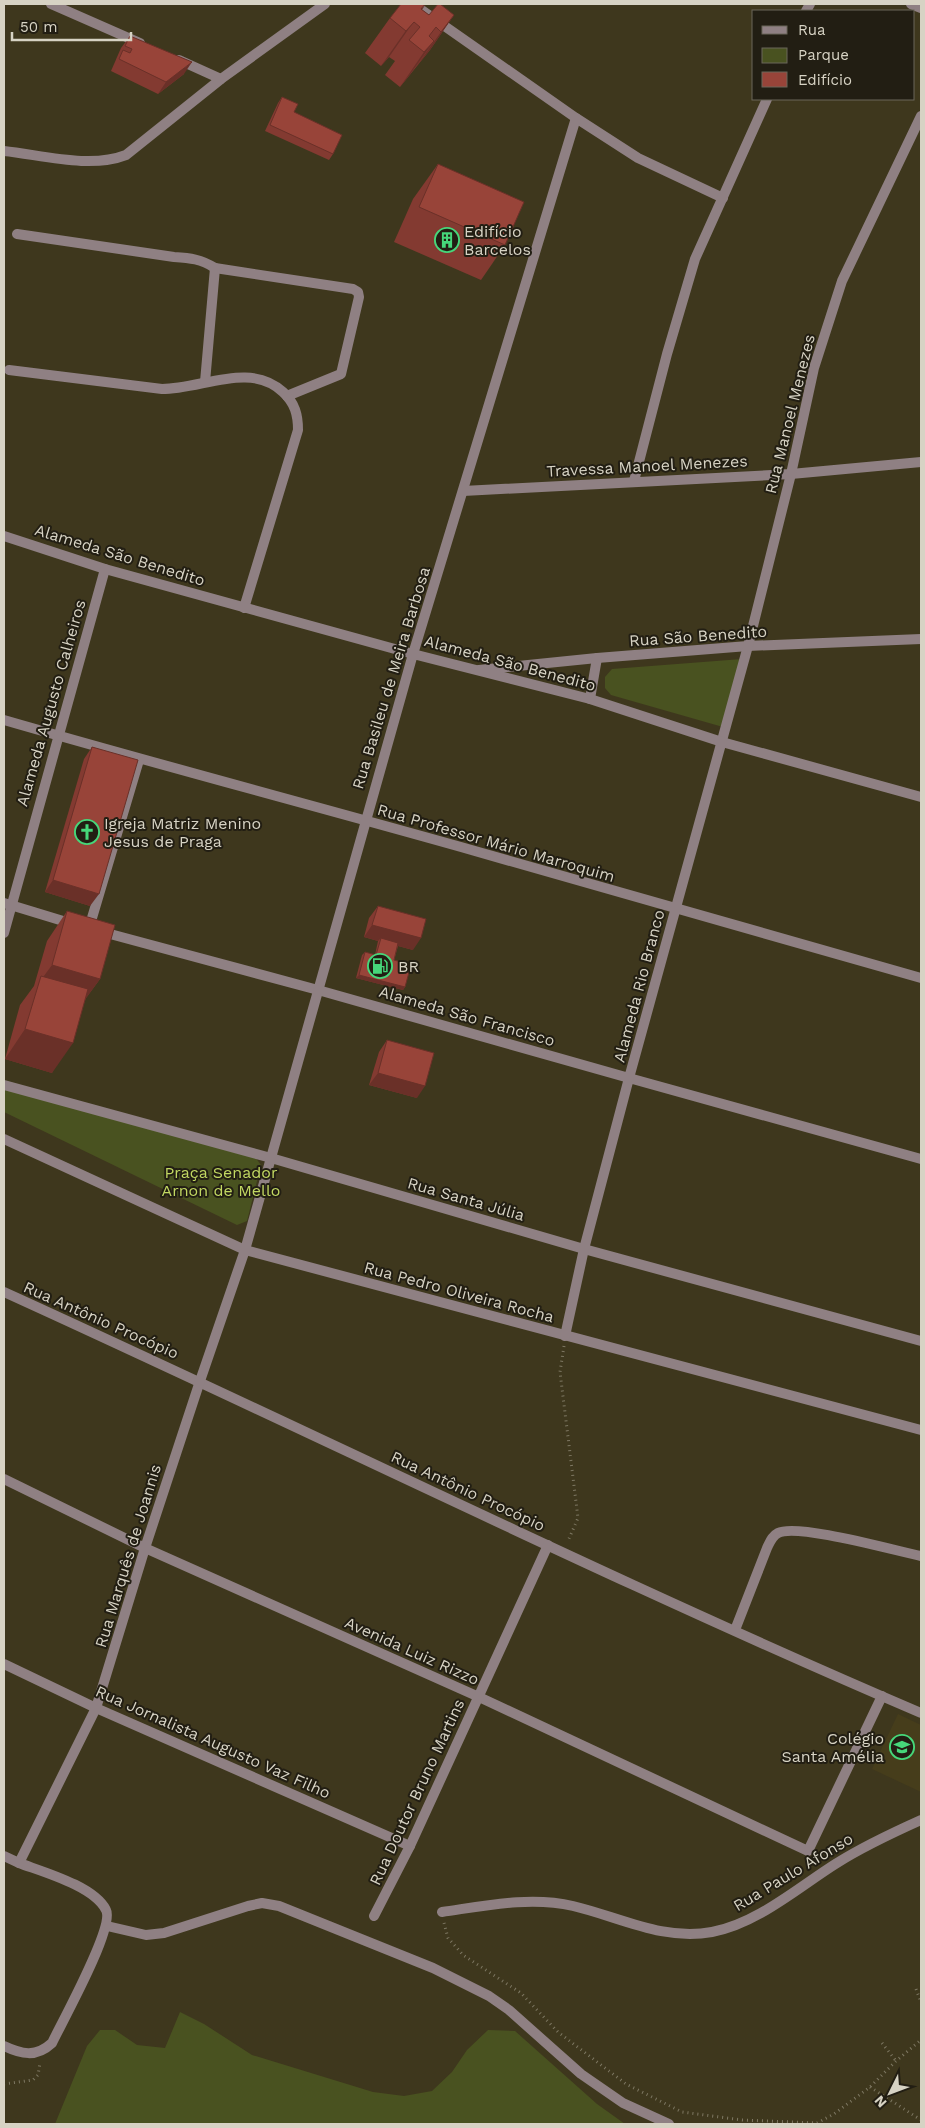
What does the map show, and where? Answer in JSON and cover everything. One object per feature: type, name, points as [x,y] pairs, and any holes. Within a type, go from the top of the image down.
[{"type":"street","points":[[51,4],[67,7],[152,48]]},
{"type":"street","points":[[4,150],[95,162],[113,160],[126,155],[221,79],[325,4]]},
{"type":"street","points":[[413,4],[576,118],[638,158],[723,198]]},
{"type":"street","points":[[911,4],[921,8]]},
{"type":"street","points":[[169,56],[221,79]]},
{"type":"street","points":[[634,481],[667,354],[695,258],[767,100]]},
{"type":"street","name":"Rua Manoel Menezes","points":[[748,646],[814,368],[842,281],[921,116]]},
{"type":"street","name":"Rua Basileu de Meira Barbosa","points":[[245,1250],[413,654],[576,118]]},
{"type":"street","points":[[18,234],[174,257],[194,258],[203,260],[216,268],[354,289],[358,292],[359,297],[341,374],[287,396]]},
{"type":"street","points":[[205,382],[216,268]]},
{"type":"street","points":[[9,370],[162,389],[176,389],[205,382],[256,377],[269,381],[287,396],[295,408],[298,430],[244,608]]},
{"type":"street","name":"Travessa Manoel Menezes","points":[[463,491],[790,474],[921,462]]},
{"type":"street","name":"Alameda São Benedito","points":[[4,536],[105,569],[413,654],[590,699],[722,742],[921,797]]},
{"type":"street","name":"Alameda Augusto Calheiros","points":[[4,933],[8,904],[105,569]]},
{"type":"street","name":"Rua São Benedito","points":[[478,670],[748,646],[921,638]]},
{"type":"street","name":"Alameda Rio Branco","points":[[565,1336],[584,1250],[629,1078],[748,646]]},
{"type":"street","points":[[590,699],[597,658]]},
{"type":"street","name":"Rua Professor Mário Marroquim","points":[[4,720],[139,760],[365,821],[921,978]]},
{"type":"street","points":[[89,928],[139,760]]},
{"type":"street","name":"Alameda São Francisco","points":[[8,904],[921,1160]]},
{"type":"street","name":"Rua Santa Júlia","points":[[4,1085],[271,1158],[584,1250],[921,1341]]},
{"type":"street","name":"Rua Pedro Oliveira Rocha","points":[[4,1139],[245,1250],[921,1430]]},
{"type":"street","name":"Rua Marquês de Joannis","points":[[19,1863],[96,1708],[145,1548],[245,1250]]},
{"type":"street","name":"Rua Antônio Procópio","points":[[4,1292],[200,1381],[563,1553],[921,1713]]},
{"type":"street","name":"Avenida Luiz Rizzo","points":[[4,1479],[145,1548],[479,1697],[808,1851],[882,1696]]},
{"type":"street","points":[[734,1630],[767,1548],[772,1538],[778,1533],[790,1530],[826,1535],[921,1556]]},
{"type":"street","name":"Rua Doutor Bruno Martins","points":[[374,1916],[410,1846],[548,1545]]},
{"type":"street","name":"Rua Jornalista Augusto Vaz Filho","points":[[4,1664],[96,1708],[410,1846]]},
{"type":"street","name":"Rua Paulo Afonso","points":[[442,1912],[496,1904],[542,1902],[572,1906],[665,1933],[714,1932],[755,1916],[869,1844],[921,1820]]},
{"type":"street","points":[[4,1856],[62,1879],[86,1892],[105,1907],[108,1913],[107,1926],[85,1977],[52,2043],[38,2052],[24,2054],[4,2046]]},
{"type":"street","points":[[107,1926],[146,1935],[164,1933],[248,1906],[262,1903],[279,1906],[433,1968],[488,1996],[509,2010],[581,2074],[624,2103],[669,2124]]},
{"type":"path","points":[[563,1553],[578,1518],[560,1372],[565,1336]]},
{"type":"path","points":[[442,1912],[448,1938],[463,1955],[521,1992],[558,2032],[626,2084],[682,2112],[742,2120],[818,2122],[834,2114],[870,2087],[921,2040]]},
{"type":"path","points":[[916,1989],[921,2002]]},
{"type":"path","points":[[882,2043],[896,2061]]},
{"type":"path","points":[[4,2084],[33,2080],[38,2075],[40,2065],[38,2052]]},
{"type":"path","points":[[870,2087],[921,2120]]},
{"type":"shaded area","name":"Colégio Santa Amélia","points":[[898,1714],[921,1725],[921,1792],[872,1769]]},
{"type":"green space","points":[[742,659],[730,729],[611,695],[605,688],[605,677],[612,669]]},
{"type":"green space","name":"Praça Senador Arnon de Mello","points":[[4,1080],[255,1157],[261,1165],[247,1221],[237,1225],[4,1112]]},
{"type":"green space","points":[[180,2012],[204,2024],[252,2055],[373,2092],[404,2096],[432,2091],[452,2072],[467,2050],[488,2030],[515,2031],[597,2104],[625,2124],[55,2124],[87,2046],[100,2030],[115,2030],[137,2045],[165,2048]]},
{"type":"building","points":[[401,4],[425,4],[421,9],[429,15],[440,4],[454,15],[441,32],[436,27],[429,36],[434,41],[424,52],[409,40],[420,27],[414,22],[406,31],[390,18]]},
{"type":"building","points":[[130,36],[192,62],[166,82],[119,59],[123,50],[130,53],[132,49],[125,46]]},
{"type":"building","points":[[282,97],[298,104],[294,112],[342,135],[333,154],[270,125]]},
{"type":"building","points":[[438,164],[524,202],[505,245],[419,207]]},
{"type":"building","name":"Igreja Matriz Menino Jesus de Praga","points":[[92,747],[138,760],[99,894],[53,880]]},
{"type":"building","points":[[378,906],[426,919],[421,938],[372,925]]},
{"type":"building","points":[[67,911],[115,925],[100,979],[52,965]]},
{"type":"building","name":"BR","points":[[381,938],[398,943],[394,960],[411,965],[405,987],[359,975],[365,952],[376,955]]},
{"type":"building","points":[[41,976],[88,989],[73,1043],[25,1029]]},
{"type":"building","points":[[387,1040],[434,1053],[425,1086],[378,1073]]},
{"type":"place","name":"Edifício Barcelos","points":[[447,240]]},
{"type":"place","name":"Igreja Matriz Menino Jesus de Praga","points":[[87,832]]},
{"type":"place","name":"BR","points":[[380,966]]},
{"type":"place","name":"Colégio Santa Amélia","points":[[902,1747]]}]
